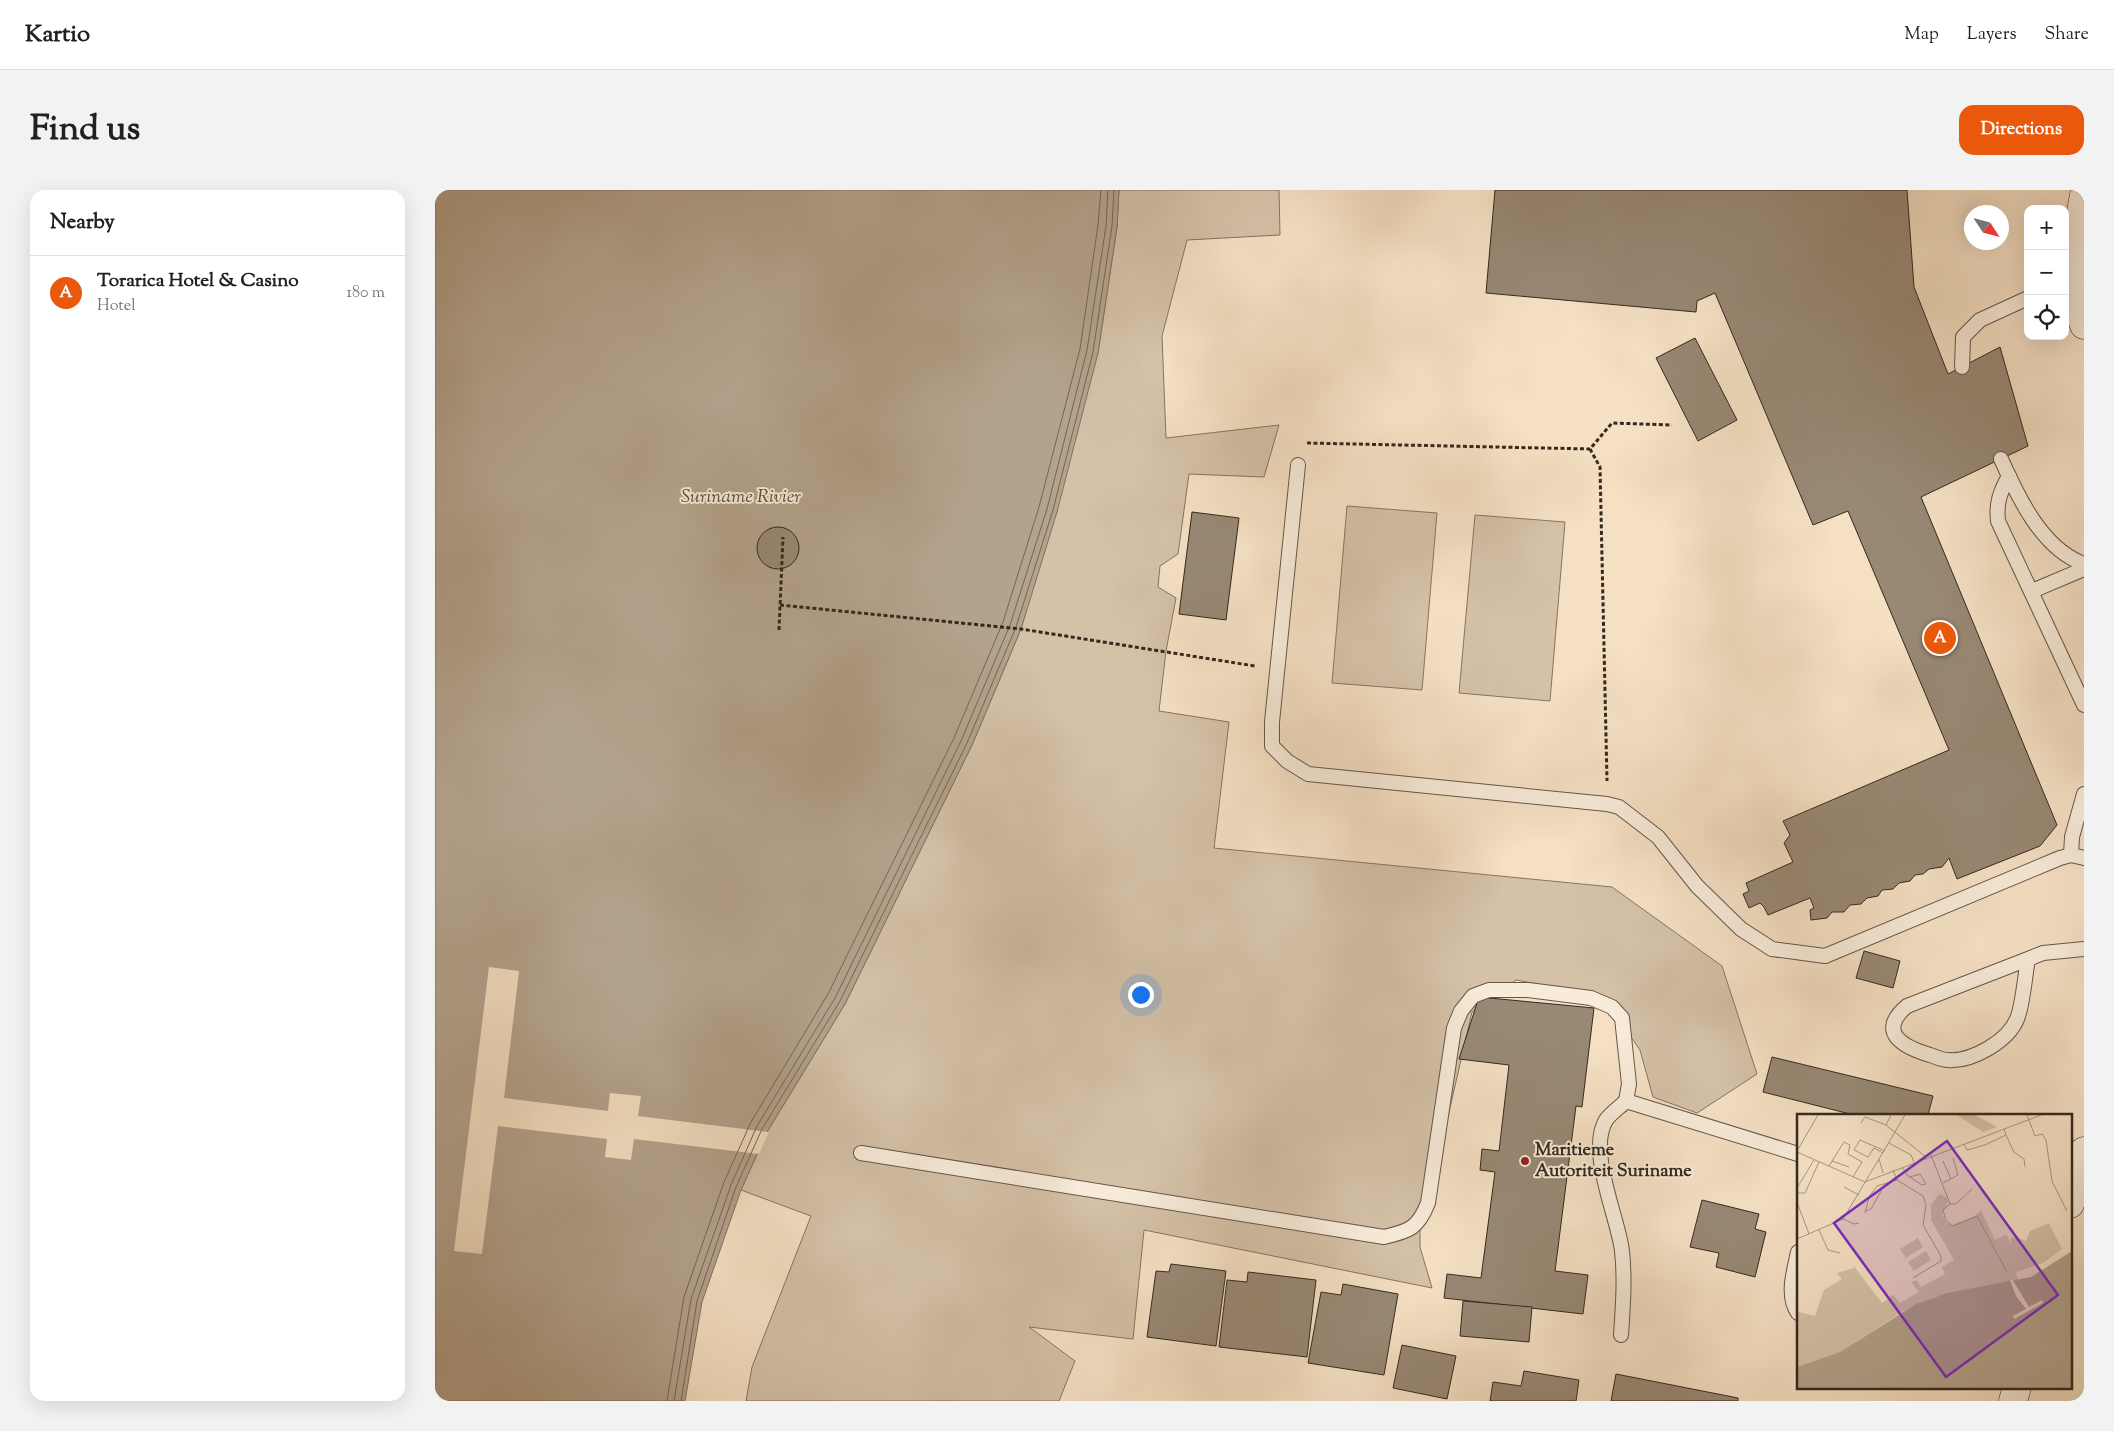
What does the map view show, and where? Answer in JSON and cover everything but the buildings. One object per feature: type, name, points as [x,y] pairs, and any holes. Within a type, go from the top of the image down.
[{"type":"main road","points":[[2084,195],[2069,279],[2084,325]]},
{"type":"main road","points":[[2071,1201],[2082,1166]]},
{"type":"main road","points":[[2013,1401],[2017,1388]]},
{"type":"lane","points":[[1962,367],[1963,337],[1980,320],[2024,300]]},
{"type":"lane","points":[[2001,459],[2041,533],[2055,548],[2084,564]]},
{"type":"lane","points":[[1298,465],[1277,670],[1272,746],[1287,761],[1308,774],[1607,804],[1619,807],[1658,837],[1697,886],[1741,929],[1772,949],[1825,956],[2077,856],[2072,837],[2084,794]]},
{"type":"lane","points":[[2009,476],[2000,493],[1997,506],[1998,521],[2084,705]]},
{"type":"lane","points":[[2032,591],[2084,569]]},
{"type":"lane","points":[[2028,959],[2018,1018],[2007,1036],[1994,1046],[1959,1060],[1947,1060],[1911,1050],[1894,1034],[1893,1024],[1897,1014],[1907,1006],[2028,959],[2043,954],[2084,949]]},
{"type":"lane","points":[[861,1153],[1384,1236],[1406,1232],[1422,1218],[1428,1203],[1454,1028],[1461,1011],[1473,996],[1489,990],[1528,990],[1591,998],[1612,1007],[1622,1018],[1629,1084],[1626,1102],[1606,1120],[1600,1142],[1602,1166],[1622,1248],[1624,1277],[1621,1335]]},
{"type":"lane","points":[[1626,1102],[1797,1154]]},
{"type":"lane","points":[[1797,1257],[1792,1281],[1793,1306],[1797,1312]]},
{"type":"path","points":[[1298,465],[1300,443],[1590,449],[1613,423],[1672,425]]},
{"type":"path","points":[[1590,449],[1600,467],[1607,804]]},
{"type":"path","points":[[779,630],[783,537]]},
{"type":"path","points":[[780,605],[1021,629],[1277,670]]},
{"type":"shaded area","points":[[1119,190],[1279,190],[1280,235],[1187,240],[1162,336],[1166,438],[1279,425],[1264,477],[1189,474],[1178,554],[1160,566],[1158,587],[1176,598],[1166,651],[1159,711],[1229,722],[1214,848],[1612,887],[1722,966],[1757,1074],[1697,1113],[1653,1097],[1640,1050],[1602,996],[1516,980],[1472,1012],[1438,1160],[1420,1218],[1420,1247],[1432,1288],[1144,1230],[1133,1339],[1029,1327],[1075,1361],[1059,1401],[746,1401],[752,1367],[811,1216],[741,1190],[767,1132],[845,1004],[972,745],[1021,629],[1098,353],[1117,227]]},
{"type":"shaded area","points":[[1347,506],[1437,513],[1422,690],[1332,683]]},
{"type":"shaded area","points":[[1475,515],[1565,522],[1550,701],[1459,693]]},
{"type":"water","name":"Suriname Rivier","points":[[435,190],[1119,190],[1117,227],[1098,353],[1057,512],[1021,629],[972,745],[845,1004],[767,1132],[741,1190],[702,1302],[685,1401],[435,1401]]},
{"type":"pier","points":[[489,967],[519,971],[504,1098],[608,1111],[610,1093],[641,1096],[638,1116],[769,1132],[759,1154],[634,1139],[631,1160],[605,1157],[607,1139],[498,1126],[482,1254],[454,1251]]},
{"type":"place","name":"Torarica Hotel & Casino","points":[[1940,638]]},
{"type":"place","name":"Maritieme Autoriteit Suriname","points":[[1525,1161]]}]
